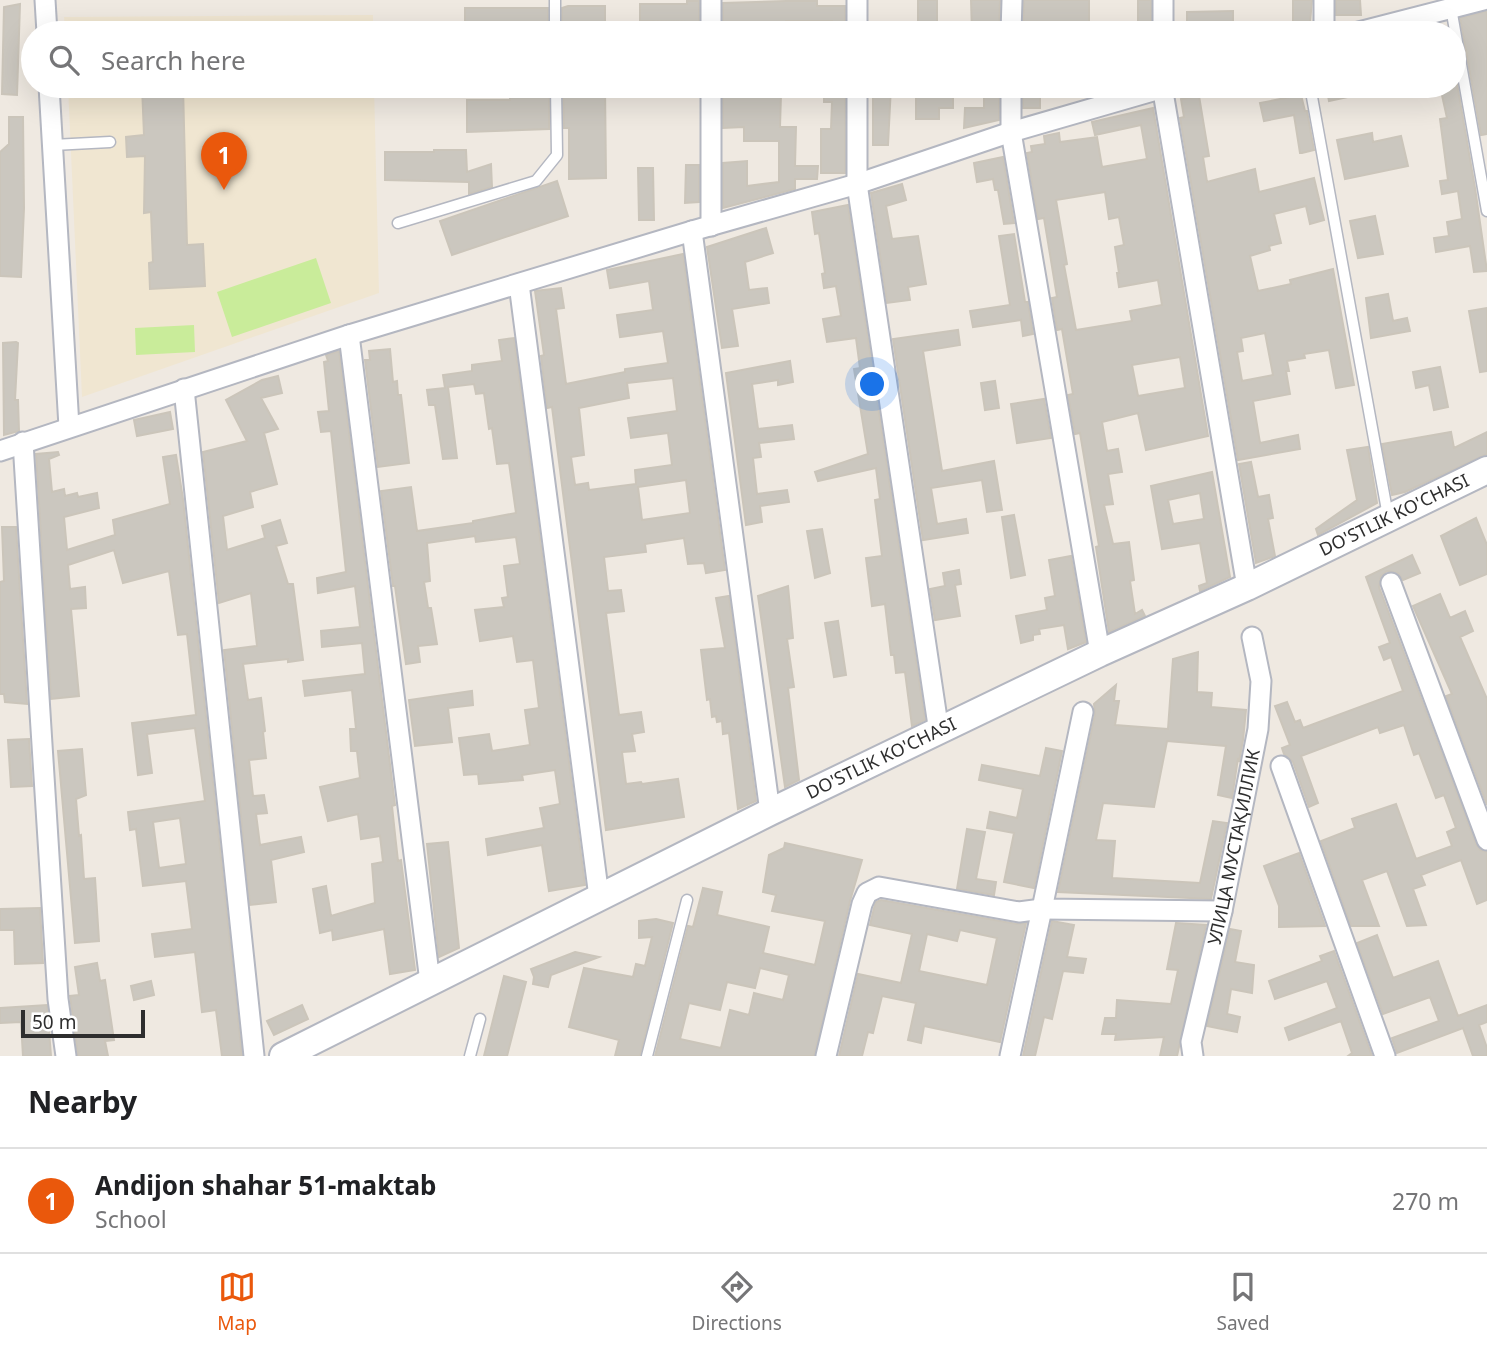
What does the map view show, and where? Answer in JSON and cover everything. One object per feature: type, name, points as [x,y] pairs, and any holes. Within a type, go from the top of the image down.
[{"type":"street","points":[[45,0],[46,21]]},
{"type":"street","points":[[711,0],[711,21]]},
{"type":"street","points":[[857,0],[857,21]]},
{"type":"street","points":[[1012,0],[1012,21]]},
{"type":"street","points":[[1163,0],[1163,21]]},
{"type":"street","points":[[1324,0],[1324,21]]},
{"type":"street","points":[[1401,21],[1479,0]]},
{"type":"street","points":[[51,98],[69,427]]},
{"type":"street","points":[[710,98],[701,228],[769,812]]},
{"type":"street","points":[[857,98],[857,184],[939,732]]},
{"type":"street","points":[[1011,98],[1011,132],[1100,653]]},
{"type":"street","points":[[0,451],[349,335],[701,228],[857,184],[1011,132],[1125,98]]},
{"type":"street","points":[[1167,98],[1247,587]]},
{"type":"street","points":[[519,284],[599,897]]},
{"type":"street","points":[[349,335],[430,982]]},
{"type":"street","points":[[184,389],[254,1056]]},
{"type":"street","points":[[23,443],[58,999],[66,1056]]},
{"type":"street","name":"DO'STLIK KO'CHASI","points":[[283,1056],[769,812],[1100,653],[1247,587],[1487,470]]},
{"type":"street","points":[[1391,583],[1487,840]]},
{"type":"street","name":"УЛИЦА МУСТАҚИЛЛИК","points":[[1193,1056],[1191,1042],[1222,911],[1258,729],[1261,681],[1252,638]]},
{"type":"street","points":[[1010,1056],[1083,712]]},
{"type":"street","points":[[1280,766],[1385,1056]]},
{"type":"street","points":[[825,1056],[867,893],[879,887],[1019,912],[1042,909],[1222,911]]},
{"type":"lane","points":[[555,0],[555,21]]},
{"type":"lane","points":[[1451,8],[1453,21]]},
{"type":"lane","points":[[1466,93],[1487,211]]},
{"type":"lane","points":[[398,223],[536,181],[557,155],[556,98]]},
{"type":"lane","points":[[1312,98],[1388,518]]},
{"type":"lane","points":[[53,145],[110,142]]},
{"type":"lane","points":[[648,1056],[688,900]]},
{"type":"lane","points":[[470,1056],[480,1019]]},
{"type":"shaded area","points":[[373,15],[373,21],[64,21],[64,17]]},
{"type":"shaded area","points":[[69,98],[374,98],[379,293],[82,397]]},
{"type":"green space","points":[[316,258],[331,303],[232,337],[217,292]]},
{"type":"green space","points":[[194,325],[195,352],[136,355],[135,328]]},
{"type":"building","points":[[918,0],[937,0],[937,21],[918,21]]},
{"type":"building","points":[[971,0],[1000,0],[999,21],[972,21]]},
{"type":"building","points":[[1024,0],[1089,0],[1089,21],[1023,21]]},
{"type":"building","points":[[1138,0],[1151,0],[1151,21],[1138,21]]},
{"type":"building","points":[[1293,0],[1312,0],[1310,21],[1293,21]]},
{"type":"building","points":[[1336,0],[1360,0],[1361,15],[1336,15]]},
{"type":"building","points":[[687,1],[699,1],[699,21],[640,21],[640,4],[687,4]]},
{"type":"building","points":[[817,1],[817,6],[845,6],[845,21],[723,21],[723,3]]},
{"type":"building","points":[[20,4],[17,95],[2,94],[4,7]]},
{"type":"building","points":[[605,6],[605,21],[562,21],[562,8]]},
{"type":"building","points":[[465,8],[548,8],[548,21],[465,21]]},
{"type":"building","points":[[1233,11],[1233,21],[1187,21],[1187,12]]},
{"type":"building","points":[[1487,11],[1487,134],[1481,135],[1466,51],[1466,21],[1461,21],[1460,18]]},
{"type":"building","points":[[142,98],[183,98],[187,245],[203,244],[205,286],[150,289],[149,263],[153,262],[151,212],[144,213],[145,156],[127,157],[126,137],[144,135]]},
{"type":"building","points":[[549,98],[549,129],[467,132],[467,100]]},
{"type":"building","points":[[563,98],[605,98],[606,178],[569,179],[569,128],[564,128]]},
{"type":"building","points":[[723,98],[781,98],[780,127],[796,127],[795,166],[818,166],[817,179],[795,179],[795,189],[723,208],[723,163],[747,161],[747,186],[779,182],[779,141],[744,141],[744,127],[723,128]]},
{"type":"building","points":[[824,98],[845,98],[845,173],[821,173],[821,129],[831,129],[832,102],[824,102]]},
{"type":"building","points":[[873,98],[890,98],[888,145],[873,145]]},
{"type":"building","points":[[916,98],[953,98],[953,108],[939,108],[939,119],[916,119]]},
{"type":"building","points":[[984,98],[999,98],[999,120],[964,128],[965,108],[984,108]]},
{"type":"building","points":[[1023,98],[1040,98],[1040,108],[1023,108]]},
{"type":"building","points":[[1199,98],[1209,156],[1203,157],[1207,182],[1255,169],[1259,192],[1314,178],[1324,220],[1310,224],[1306,206],[1274,214],[1281,243],[1269,246],[1270,250],[1250,256],[1258,291],[1291,284],[1290,280],[1333,269],[1354,385],[1336,388],[1329,350],[1304,354],[1305,358],[1287,361],[1290,394],[1253,401],[1260,443],[1298,435],[1300,449],[1238,460],[1180,118],[1184,117],[1181,99]],"holes":[[[1265,333],[1273,375],[1242,381],[1237,352],[1243,351],[1241,338]]]},
{"type":"building","points":[[1302,98],[1307,111],[1314,150],[1300,153],[1294,115],[1264,121],[1260,103]]},
{"type":"building","points":[[1443,98],[1460,98],[1487,271],[1474,272],[1470,246],[1436,252],[1434,238],[1449,236],[1447,222],[1462,219],[1458,191],[1442,194],[1440,181],[1448,180],[1440,119],[1447,118]]},
{"type":"building","points":[[1153,108],[1208,436],[1146,450],[1138,413],[1102,422],[1107,451],[1118,449],[1122,472],[1108,474],[1113,504],[1104,505],[1113,544],[1129,542],[1134,580],[1130,581],[1135,614],[1142,610],[1145,616],[1109,632],[1096,547],[1099,546],[1080,433],[1075,434],[1068,395],[1073,394],[1062,329],[1057,330],[1052,298],[1057,297],[1044,218],[1038,219],[1027,153],[1032,152],[1031,146],[1045,144],[1044,136],[1059,133],[1060,142],[1097,137],[1102,167],[1147,159],[1141,125],[1095,135],[1092,122]],"holes":[[[1105,192],[1109,219],[1119,217],[1124,245],[1115,247],[1119,287],[1158,280],[1162,305],[1130,311],[1132,321],[1076,330],[1056,200]],[[1180,357],[1185,388],[1138,396],[1132,365]]]},
{"type":"building","points":[[9,117],[23,117],[24,208],[21,277],[0,276],[0,152],[9,144]]},
{"type":"building","points":[[1372,133],[1373,142],[1401,136],[1408,166],[1345,179],[1337,140]]},
{"type":"building","points":[[466,150],[467,172],[491,164],[492,187],[469,194],[469,182],[385,180],[385,152]]},
{"type":"building","points":[[1003,157],[1014,223],[1004,224],[998,190],[995,190],[993,179],[977,182],[974,163]]},
{"type":"building","points":[[686,165],[699,165],[699,202],[685,203]]},
{"type":"building","points":[[638,168],[653,168],[654,220],[639,220]]},
{"type":"building","points":[[557,181],[568,216],[452,255],[440,221]]},
{"type":"building","points":[[902,184],[906,200],[886,206],[892,239],[918,236],[926,284],[908,287],[910,300],[887,303],[871,193]]},
{"type":"building","points":[[848,205],[925,720],[912,726],[905,672],[896,673],[894,655],[891,655],[885,604],[872,606],[866,558],[882,556],[875,500],[880,499],[876,468],[818,481],[815,472],[868,454],[854,369],[860,368],[856,338],[827,342],[823,319],[841,316],[836,286],[824,288],[822,274],[825,273],[819,233],[815,234],[812,212]]},
{"type":"building","points":[[1375,216],[1383,254],[1358,258],[1350,221]]},
{"type":"building","points":[[766,228],[773,253],[745,262],[749,290],[767,288],[769,303],[732,309],[738,346],[722,348],[707,247]]},
{"type":"building","points":[[1014,234],[1033,334],[1023,336],[1021,320],[973,327],[970,311],[1010,305],[999,236]]},
{"type":"building","points":[[683,254],[725,570],[706,573],[704,563],[688,564],[684,538],[645,544],[646,552],[604,557],[608,591],[621,590],[624,611],[606,613],[619,715],[641,712],[644,732],[632,734],[635,751],[622,752],[626,784],[678,779],[684,817],[606,830],[552,407],[547,408],[541,356],[544,355],[535,291],[561,288],[564,308],[556,309],[566,384],[625,372],[625,369],[668,363],[663,331],[620,337],[617,315],[653,310],[649,281],[610,288],[607,270]],"holes":[[[673,378],[677,411],[628,418],[631,438],[668,433],[672,465],[635,470],[636,484],[589,490],[588,483],[575,485],[571,457],[584,455],[579,408],[629,398],[627,383]],[[686,480],[690,513],[642,520],[638,487]]]},
{"type":"building","points":[[1388,294],[1393,321],[1407,318],[1410,331],[1371,338],[1366,298]]},
{"type":"building","points":[[1487,308],[1487,371],[1480,372],[1469,311]]},
{"type":"building","points":[[958,330],[960,345],[923,351],[942,471],[994,461],[1002,510],[987,512],[982,480],[931,488],[937,524],[966,519],[968,533],[923,540],[893,339]]},
{"type":"building","points":[[514,338],[585,885],[549,891],[542,845],[488,855],[486,839],[544,828],[540,808],[560,804],[555,770],[522,775],[523,780],[479,784],[478,774],[464,775],[459,738],[489,734],[492,751],[530,745],[525,710],[539,708],[533,660],[517,662],[513,636],[480,641],[475,610],[504,607],[502,598],[508,597],[504,566],[520,564],[516,537],[476,542],[475,536],[427,543],[430,581],[424,582],[437,644],[418,646],[420,662],[406,664],[381,491],[411,487],[417,531],[473,523],[516,513],[509,463],[497,464],[484,393],[476,394],[474,384],[448,387],[457,458],[443,459],[435,405],[429,405],[427,390],[445,388],[443,375],[472,371],[472,365],[502,361],[499,340]]},
{"type":"building","points":[[16,342],[15,400],[18,400],[19,431],[4,435],[3,343]]},
{"type":"building","points":[[390,349],[393,382],[397,381],[398,395],[401,395],[409,463],[378,467],[365,360],[370,360],[369,351]]},
{"type":"building","points":[[339,351],[395,805],[392,806],[398,861],[401,860],[415,970],[390,974],[384,929],[333,940],[332,930],[320,933],[313,889],[326,886],[331,916],[375,903],[372,864],[383,862],[380,836],[361,839],[358,814],[328,821],[320,787],[360,778],[357,751],[351,751],[350,729],[356,729],[352,690],[305,696],[303,681],[365,674],[362,643],[322,647],[321,631],[360,627],[355,586],[318,593],[317,578],[346,572],[331,431],[321,432],[318,412],[329,411],[324,362],[328,361],[326,355]]},
{"type":"building","points":[[790,361],[793,382],[778,385],[778,380],[752,384],[758,429],[792,425],[794,439],[759,443],[761,457],[753,458],[757,494],[787,490],[789,502],[760,506],[762,522],[746,525],[726,373]]},
{"type":"building","points":[[1440,367],[1448,407],[1434,410],[1429,385],[1416,388],[1413,372]]},
{"type":"building","points":[[278,376],[282,393],[261,398],[278,429],[264,433],[277,484],[250,492],[253,507],[223,516],[227,550],[265,538],[262,526],[280,520],[287,543],[276,546],[288,584],[293,584],[303,660],[243,664],[248,700],[261,698],[265,731],[266,758],[249,760],[253,796],[264,795],[267,813],[256,814],[260,845],[301,837],[304,852],[271,860],[276,902],[250,905],[224,650],[257,646],[251,593],[219,603],[203,452],[247,441],[226,400],[262,380]]},
{"type":"building","points":[[995,381],[999,408],[985,410],[981,383]]},
{"type":"building","points":[[1044,399],[1051,438],[1017,443],[1011,404]]},
{"type":"building","points":[[170,412],[173,429],[137,436],[134,420]]},
{"type":"building","points":[[1451,432],[1454,448],[1487,432],[1487,454],[1405,492],[1392,495],[1382,444]]},
{"type":"building","points":[[1368,447],[1377,503],[1318,535],[1316,529],[1357,500],[1347,450]]},
{"type":"building","points":[[58,452],[59,455],[49,459],[52,492],[64,489],[65,496],[77,493],[78,497],[97,493],[99,508],[64,517],[67,550],[115,535],[113,520],[170,504],[163,457],[176,455],[183,499],[242,1056],[222,1056],[216,1010],[202,1012],[195,952],[155,957],[152,934],[192,929],[186,881],[143,886],[136,829],[130,830],[128,812],[205,801],[195,728],[147,734],[152,773],[138,775],[132,723],[196,715],[187,634],[178,635],[169,571],[123,583],[114,550],[68,565],[70,589],[85,587],[86,608],[71,609],[79,696],[51,699],[36,454]],"holes":[[[180,818],[186,864],[159,868],[153,822]]]},
{"type":"building","points":[[1251,462],[1258,497],[1269,495],[1273,518],[1268,519],[1275,556],[1256,563],[1239,464]]},
{"type":"building","points":[[1212,472],[1230,577],[1200,591],[1199,586],[1207,583],[1200,543],[1162,549],[1151,486]],"holes":[[[1200,493],[1204,519],[1173,524],[1168,500]]]},
{"type":"building","points":[[1014,515],[1025,575],[1011,578],[1002,517]]},
{"type":"building","points":[[1476,518],[1487,545],[1487,574],[1460,585],[1441,536]]},
{"type":"building","points":[[2,527],[16,527],[27,704],[5,702],[4,694],[0,694],[0,582],[4,581]]},
{"type":"building","points":[[822,529],[830,573],[815,578],[807,531]]},
{"type":"building","points":[[1412,555],[1420,573],[1403,580],[1398,573],[1387,571],[1381,576],[1379,587],[1476,844],[1480,850],[1487,852],[1487,900],[1477,904],[1461,860],[1421,875],[1425,885],[1413,889],[1426,925],[1407,926],[1387,871],[1362,880],[1379,926],[1351,926],[1321,841],[1355,828],[1352,819],[1396,804],[1416,859],[1452,846],[1447,832],[1456,828],[1444,795],[1436,798],[1419,753],[1414,755],[1404,725],[1380,733],[1378,727],[1301,756],[1318,803],[1309,807],[1293,762],[1284,754],[1282,748],[1290,745],[1275,706],[1287,702],[1295,722],[1300,720],[1303,728],[1403,691],[1391,657],[1384,660],[1379,647],[1390,643],[1366,577]]},
{"type":"building","points":[[1071,556],[1086,642],[1068,649],[1064,625],[1039,629],[1040,634],[1033,635],[1033,640],[1021,643],[1016,616],[1047,610],[1045,598],[1055,596],[1049,560]]},
{"type":"building","points":[[959,570],[961,584],[955,585],[960,616],[935,620],[930,589],[945,586],[943,573]]},
{"type":"building","points":[[788,586],[793,638],[787,639],[794,687],[788,688],[799,780],[785,787],[758,596]]},
{"type":"building","points":[[1440,594],[1450,618],[1465,611],[1473,631],[1460,637],[1487,699],[1487,805],[1446,696],[1452,694],[1413,606]]},
{"type":"building","points":[[729,596],[756,801],[738,809],[729,733],[723,734],[722,721],[717,722],[716,716],[712,717],[710,699],[707,700],[701,650],[725,648],[716,598]]},
{"type":"building","points":[[838,621],[846,675],[834,677],[825,623]]},
{"type":"building","points":[[1198,652],[1197,692],[1212,693],[1211,707],[1246,710],[1232,798],[1218,795],[1226,746],[1167,741],[1154,807],[1103,803],[1096,840],[1115,841],[1112,878],[1200,883],[1213,821],[1227,823],[1211,899],[1058,892],[1095,714],[1094,704],[1116,685],[1114,701],[1119,701],[1115,725],[1168,729],[1173,659]]},
{"type":"building","points":[[472,691],[473,705],[448,708],[452,742],[415,746],[409,700]]},
{"type":"building","points":[[29,739],[32,786],[11,787],[8,740]]},
{"type":"building","points":[[1046,748],[1062,751],[1034,888],[1004,882],[1014,833],[987,828],[990,812],[1017,818],[1023,789],[979,780],[982,765],[1040,776]]},
{"type":"building","points":[[82,749],[86,795],[76,799],[79,836],[81,835],[84,879],[95,878],[99,941],[75,943],[58,751]]},
{"type":"building","points":[[967,829],[985,832],[976,879],[996,882],[994,895],[957,889]]},
{"type":"building","points":[[448,842],[459,948],[439,957],[427,844]]},
{"type":"building","points":[[785,843],[862,860],[814,1056],[655,1056],[688,926],[693,927],[703,888],[722,892],[717,915],[769,927],[763,953],[815,965],[825,921],[772,911],[776,895],[763,892],[769,855],[784,848]],"holes":[[[760,968],[789,975],[783,1000],[754,993],[749,1015],[730,1010],[721,1048],[680,1039],[689,1003],[720,1010],[727,982],[755,988]]]},
{"type":"building","points":[[1299,853],[1325,926],[1279,927],[1279,906],[1264,866]]},
{"type":"building","points":[[881,900],[1017,924],[1026,923],[1000,1042],[924,1026],[921,1043],[908,1040],[916,1003],[882,996],[873,1033],[868,1032],[862,1056],[839,1056],[858,974],[901,983],[912,934],[870,925],[876,902]],"holes":[[[960,930],[997,938],[987,985],[919,971],[927,934],[957,941]]]},
{"type":"building","points":[[40,908],[43,963],[15,964],[14,930],[0,930],[0,909]]},
{"type":"building","points":[[656,919],[673,923],[640,1056],[615,1056],[619,1040],[569,1027],[584,968],[633,977],[636,964],[645,966],[652,937],[639,938],[639,921]]},
{"type":"building","points":[[1052,921],[1074,925],[1067,957],[1086,959],[1083,973],[1063,971],[1052,1019],[1044,1017],[1035,1056],[1023,1056]]},
{"type":"building","points":[[1176,923],[1206,925],[1177,1056],[1160,1056],[1164,1037],[1115,1040],[1116,1034],[1102,1034],[1105,1018],[1116,1018],[1117,1000],[1171,1004],[1178,970],[1167,969]]},
{"type":"building","points":[[1230,929],[1241,931],[1235,962],[1254,965],[1252,993],[1231,989],[1227,1014],[1240,1017],[1237,1032],[1207,1026]]},
{"type":"building","points":[[1377,935],[1393,978],[1438,961],[1458,1016],[1487,1005],[1487,1022],[1479,1025],[1487,1056],[1473,1056],[1463,1028],[1397,1053],[1392,1038],[1439,1021],[1430,997],[1383,1014],[1357,943]]},
{"type":"building","points":[[1334,951],[1372,1056],[1348,1056],[1352,1053],[1341,1021],[1289,1040],[1285,1028],[1337,1008],[1327,981],[1275,999],[1269,981],[1322,961],[1320,956]]},
{"type":"building","points":[[575,952],[599,957],[551,975],[548,987],[533,984],[531,969]]},
{"type":"building","points":[[97,963],[100,981],[105,980],[114,1040],[105,1041],[108,1056],[78,1056],[70,996],[79,995],[75,967]]},
{"type":"building","points":[[504,976],[526,982],[507,1056],[484,1056]]},
{"type":"building","points":[[151,981],[154,995],[134,1000],[131,986]]},
{"type":"building","points":[[47,1005],[51,1056],[23,1056],[21,1022],[0,1023],[0,1008]]},
{"type":"building","points":[[302,1005],[308,1019],[274,1035],[267,1021]]},
{"type":"place","name":"Andijon shahar 51-maktab","points":[[224,190]]}]
